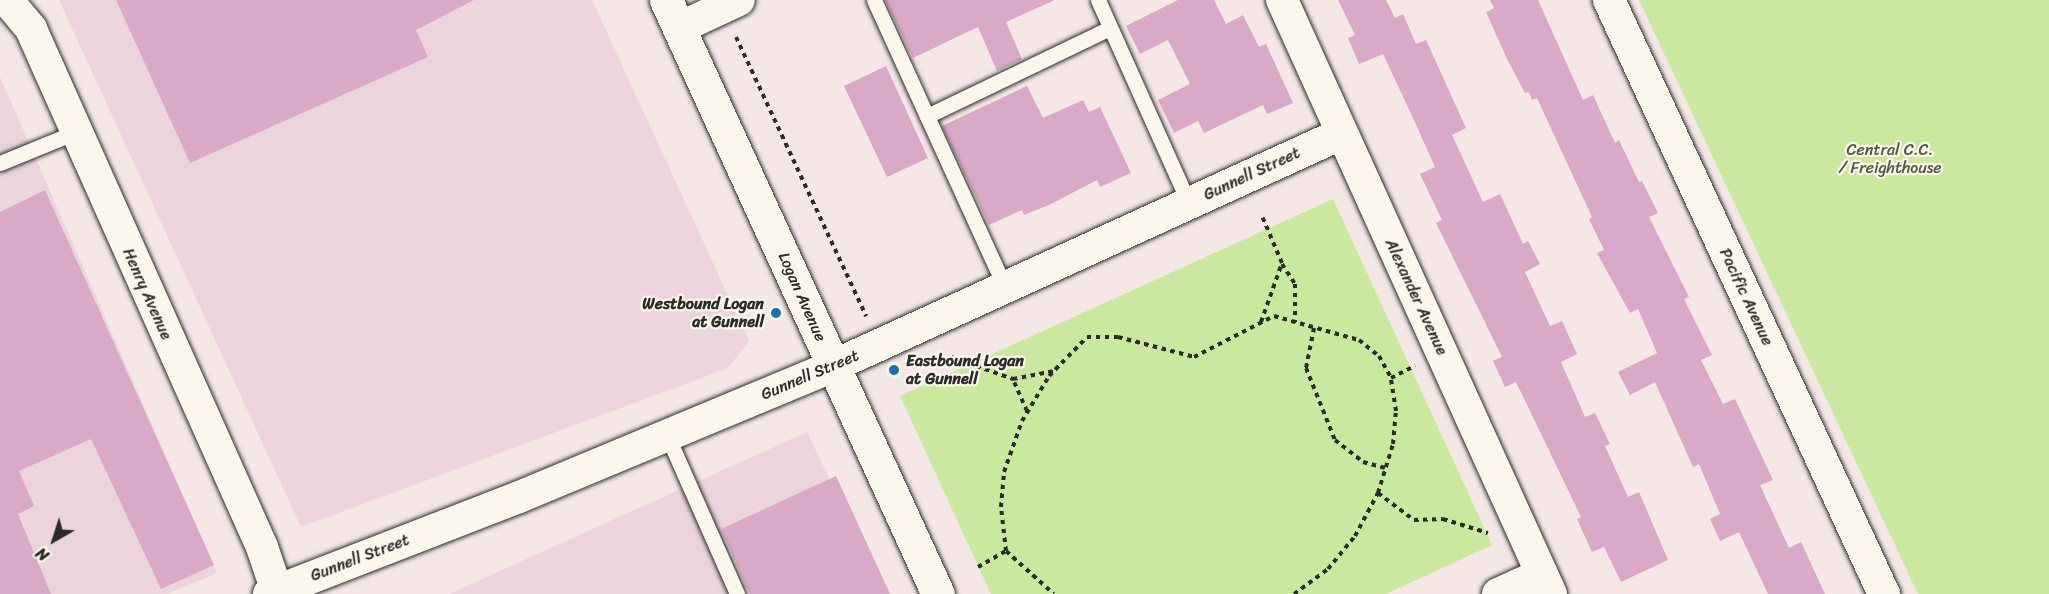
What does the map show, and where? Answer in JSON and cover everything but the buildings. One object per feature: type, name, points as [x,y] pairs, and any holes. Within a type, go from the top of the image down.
[{"type":"main road","name":"Logan Avenue","points":[[672,14],[938,594]]},
{"type":"street","name":"Henry Avenue","points":[[7,0],[31,29],[262,547],[274,593]]},
{"type":"street","name":"Alexander Avenue","points":[[1282,0],[1547,584]]},
{"type":"street","name":"Pacific Avenue","points":[[1609,0],[1884,594]]},
{"type":"street","points":[[672,14],[731,4]]},
{"type":"street","name":"Gunnell Street","points":[[274,593],[833,366],[1341,134]]},
{"type":"street","points":[[1498,594],[1547,584]]},
{"type":"lane","points":[[874,0],[1005,287]]},
{"type":"lane","points":[[1098,0],[1189,203]]},
{"type":"lane","points":[[927,116],[1110,28]]},
{"type":"lane","points":[[0,163],[76,132]]},
{"type":"lane","points":[[667,435],[737,594]]},
{"type":"path","points":[[731,4],[879,345]]},
{"type":"path","points":[[1262,216],[1282,263],[1295,284],[1294,322]]},
{"type":"path","points":[[1260,323],[1282,263]]},
{"type":"path","points":[[1054,594],[1006,551],[1001,507],[1004,472],[1028,412],[1055,370],[1087,337],[1118,337],[1194,357],[1274,316],[1359,340],[1379,356],[1391,378],[1396,411],[1393,444],[1378,493],[1355,536],[1328,569],[1294,594]]},
{"type":"path","points":[[1314,328],[1306,368],[1335,440],[1363,462],[1386,468]]},
{"type":"path","points":[[951,357],[1013,379],[1055,370]]},
{"type":"path","points":[[1391,378],[1421,363]]},
{"type":"path","points":[[1013,379],[1028,412]]},
{"type":"path","points":[[1378,493],[1414,520],[1443,519],[1497,535]]},
{"type":"path","points":[[978,567],[1006,551]]},
{"type":"shaded area","points":[[59,0],[592,0],[749,341],[728,368],[301,527]]},
{"type":"shaded area","points":[[0,77],[217,573],[167,594],[0,594]]},
{"type":"shaded area","points":[[807,432],[884,594],[449,594]]},
{"type":"green space","name":"Central C.C. / Freighthouse","points":[[1639,0],[2049,0],[2049,594],[1918,594]]},
{"type":"green space","points":[[1333,199],[1492,545],[1386,594],[991,594],[900,396]]},
{"type":"place","name":"Westbound Logan at Gunnell","points":[[776,313]]},
{"type":"place","name":"Eastbound Logan at Gunnell","points":[[894,370]]}]
